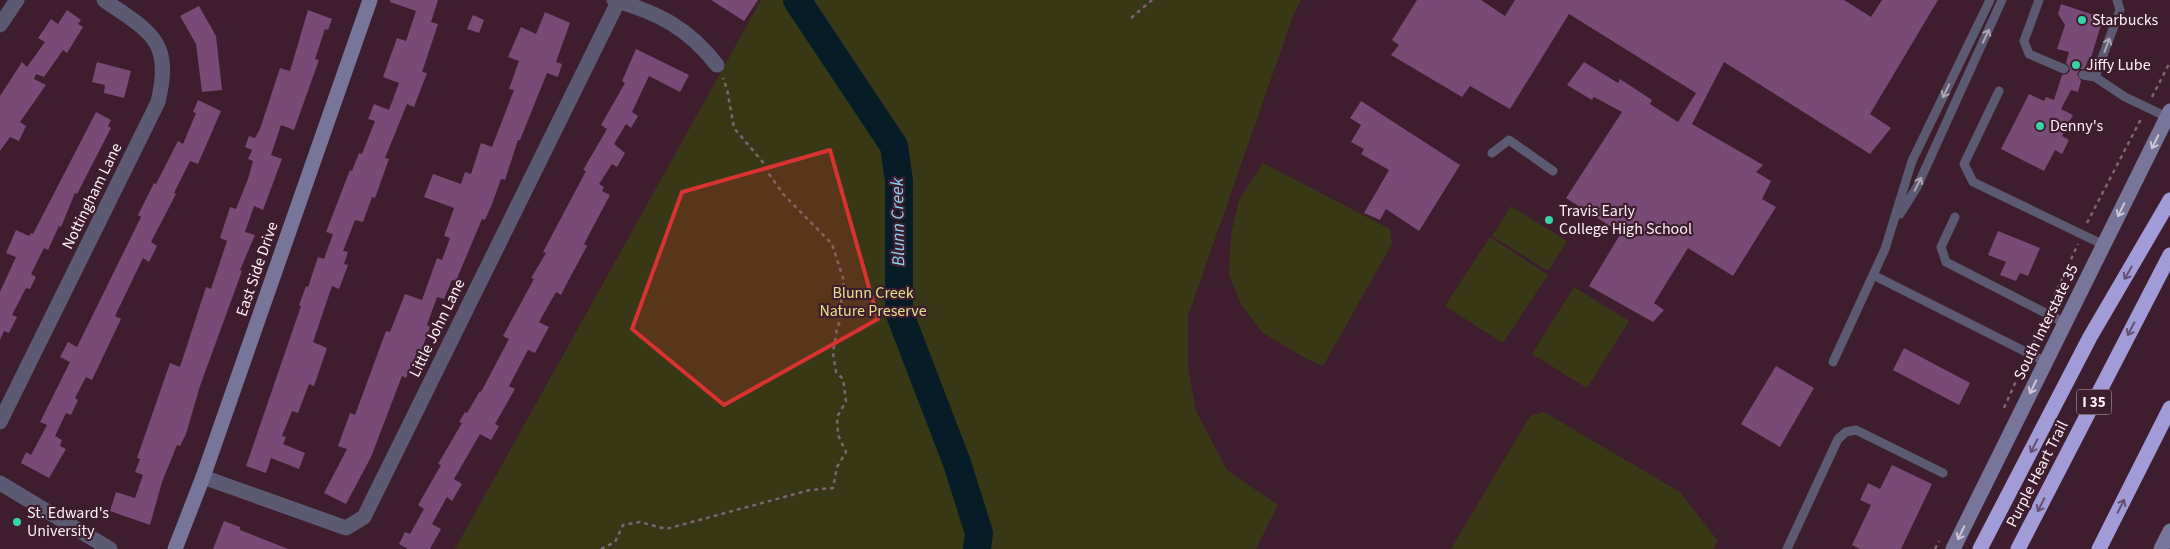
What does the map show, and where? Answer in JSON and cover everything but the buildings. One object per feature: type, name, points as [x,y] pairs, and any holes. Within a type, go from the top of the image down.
[{"type":"highway","points":[[1980,549],[2090,338],[2170,200]]},
{"type":"highway","name":"Purple Heart Trail","points":[[2018,549],[2170,255]]},
{"type":"highway","points":[[2099,549],[2170,408]]},
{"type":"street","points":[[0,25],[17,0]]},
{"type":"street","name":"Nottingham Lane","points":[[0,422],[158,102],[164,80],[163,61],[157,43],[146,29],[104,0]]},
{"type":"street","name":"East Side Drive","points":[[175,549],[203,477],[370,0]]},
{"type":"street","points":[[617,0],[660,16],[684,30],[717,65]]},
{"type":"street","name":"Little John Lane","points":[[203,477],[346,528],[364,517],[617,0]]},
{"type":"street","name":"South Interstate 35","points":[[1953,549],[2168,114]]},
{"type":"street","points":[[0,483],[110,549]]},
{"type":"street","points":[[2161,549],[2170,532]]},
{"type":"lane","points":[[1833,362],[1873,275],[1893,225],[1912,161],[1990,0]]},
{"type":"lane","points":[[1893,225],[1917,187],[2002,0]]},
{"type":"lane","points":[[2040,0],[2024,41],[2029,54],[2064,69]]},
{"type":"lane","points":[[2096,77],[2120,10],[2117,0]]},
{"type":"lane","points":[[2083,75],[2096,77],[2125,97],[2168,114]]},
{"type":"lane","points":[[1999,91],[1964,164],[1973,182],[2104,244]]},
{"type":"lane","points":[[1492,153],[1509,140],[1553,171]]},
{"type":"lane","points":[[1955,217],[1941,247],[1946,262],[2065,323]]},
{"type":"lane","points":[[1873,275],[2046,362]]},
{"type":"lane","points":[[1787,549],[1838,439],[1846,432],[1856,430],[1943,473]]},
{"type":"path","points":[[1131,18],[1152,0]]},
{"type":"path","points":[[2152,98],[2170,62]]},
{"type":"path","points":[[601,549],[615,542],[623,524],[640,522],[666,529],[810,490],[833,488],[837,467],[846,452],[838,435],[836,417],[846,401],[843,380],[836,372],[833,353],[837,328],[843,315],[841,299],[844,281],[838,261],[832,244],[784,195],[769,174],[767,167],[734,128],[727,89],[717,65]]},
{"type":"path","points":[[2088,223],[2141,120]]},
{"type":"path","points":[[2052,302],[2078,243]]},
{"type":"path","points":[[2035,338],[2044,320]]},
{"type":"path","points":[[2001,415],[2025,361]]},
{"type":"path","points":[[1934,549],[1939,540]]},
{"type":"highlighted area","points":[[830,150],[878,319],[724,405],[632,329],[682,192]]},
{"type":"green space","name":"Blunn Creek Nature Preserve","points":[[761,0],[1301,0],[1293,16],[1188,316],[1188,367],[1196,411],[1227,470],[1278,505],[1256,549],[455,549]]},
{"type":"green space","points":[[1263,163],[1390,229],[1392,244],[1323,366],[1305,358],[1263,333],[1241,305],[1229,274],[1231,235],[1239,200]]},
{"type":"green space","points":[[1511,206],[1567,241],[1548,271],[1492,236]]},
{"type":"green space","points":[[1490,237],[1548,275],[1503,343],[1445,306]]},
{"type":"green space","points":[[1574,287],[1629,321],[1587,388],[1532,354]]},
{"type":"green space","points":[[1544,412],[1680,492],[1718,541],[1713,549],[1451,549],[1530,416]]},
{"type":"waterway","name":"Blunn Creek","points":[[797,0],[894,146],[899,181],[899,312],[957,463],[979,533],[977,549]]},
{"type":"place","name":"Starbucks","points":[[2082,20]]},
{"type":"place","name":"Jiffy Lube","points":[[2076,65]]},
{"type":"place","name":"Denny's","points":[[2040,126]]},
{"type":"place","name":"Travis Early College High School","points":[[1549,220]]},
{"type":"place","name":"St. Edward's University","points":[[17,522]]}]
